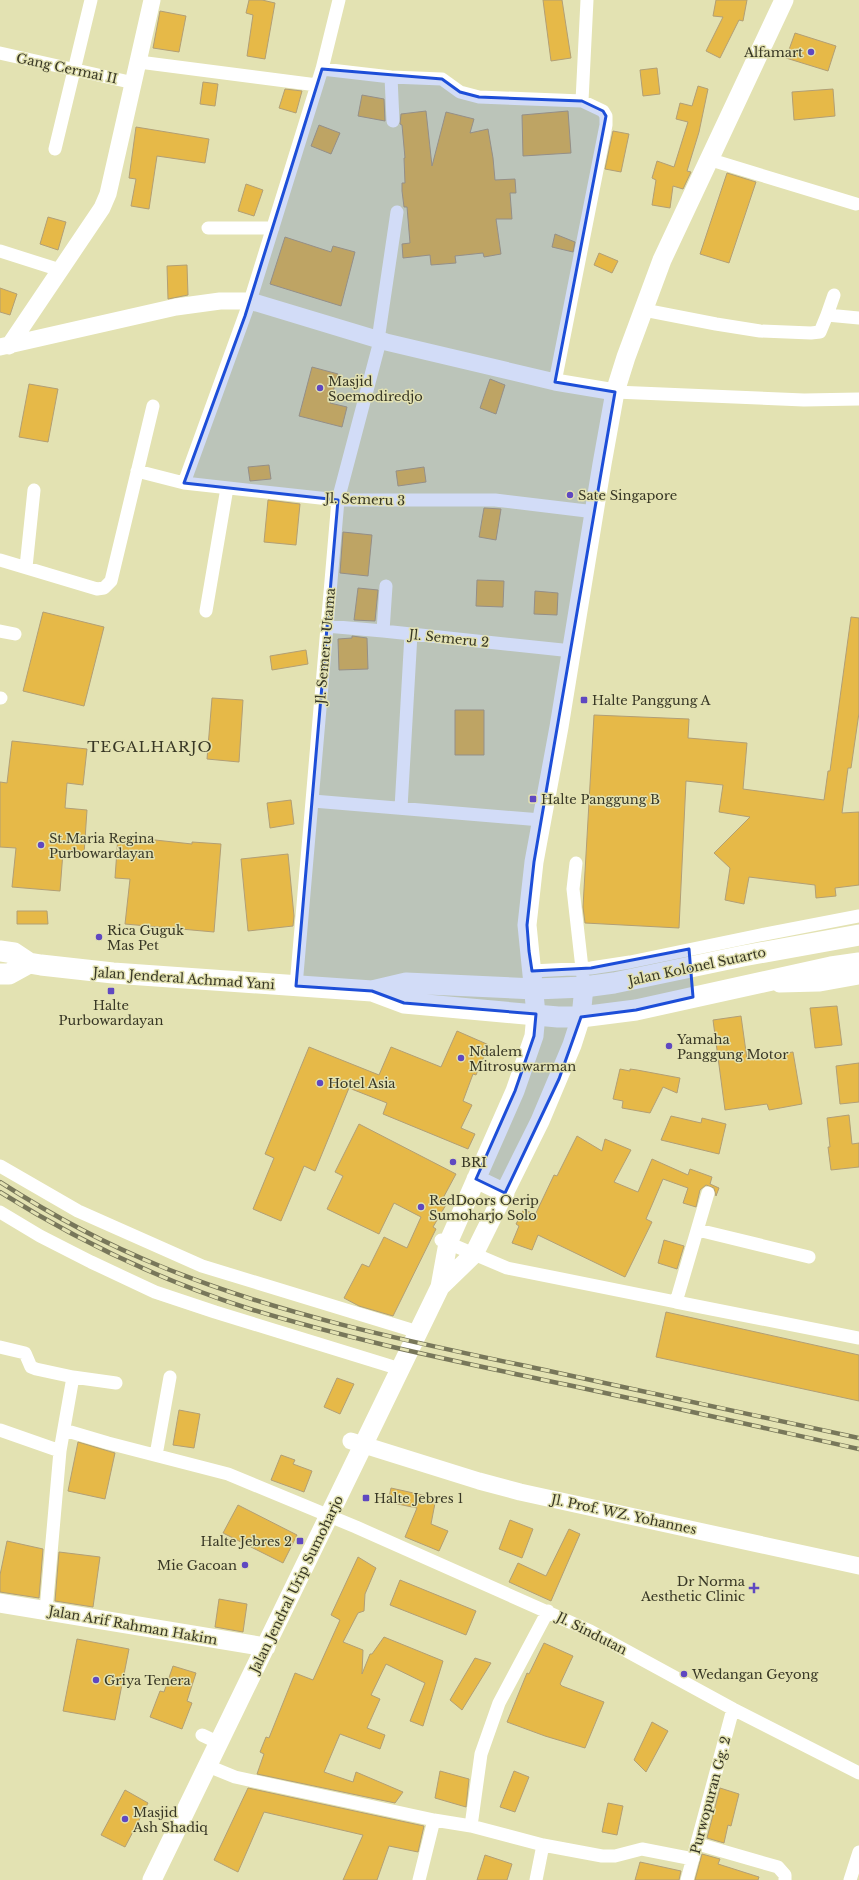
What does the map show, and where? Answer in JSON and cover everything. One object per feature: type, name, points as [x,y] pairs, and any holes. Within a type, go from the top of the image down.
[{"type":"main road","name":"Jalan Jendral Urip Sumoharjo","points":[[440,1287],[444,1241],[476,1179],[515,1091],[534,1036],[536,1014],[527,925],[533,868],[572,651],[615,392],[626,357],[662,260],[708,159],[784,0]]},
{"type":"main road","name":"Jalan Kolonel Sutarto","points":[[533,980],[583,978],[614,983],[688,958],[859,935]]},
{"type":"main road","name":"Jalan Jenderal Achmad Yani","points":[[0,952],[14,953],[29,963],[113,973],[372,991],[404,1003],[536,1014]]},
{"type":"main road","points":[[688,958],[693,997]]},
{"type":"main road","points":[[0,975],[9,974],[29,963]]},
{"type":"main road","points":[[536,1014],[581,1017],[636,1010],[739,987],[859,963]]},
{"type":"main road","name":"Jalan Jendral Urip Sumoharjo","points":[[152,1880],[266,1647],[323,1513],[357,1442],[400,1369],[440,1287],[474,1254],[505,1193],[559,1079],[581,1017],[583,978]]},
{"type":"main road","name":"Jalan Jenderal Achmad Yani","points":[[372,991],[406,983],[533,980]]},
{"type":"main road","points":[[476,1179],[505,1193]]},
{"type":"main road","name":"Jalan Arif Rahman Hakim","points":[[0,1603],[266,1647]]},
{"type":"street","points":[[55,149],[91,0]]},
{"type":"street","points":[[4,346],[60,270],[102,208],[108,194],[152,0]]},
{"type":"street","points":[[184,482],[250,301],[322,70],[339,0]]},
{"type":"street","points":[[582,101],[587,0]]},
{"type":"street","name":"Gang Cermai II","points":[[0,53],[134,83]]},
{"type":"street","points":[[139,62],[317,85]]},
{"type":"street","points":[[322,70],[391,77],[442,79],[460,92],[484,98],[582,101],[603,111],[606,116],[606,125],[555,382]]},
{"type":"street","points":[[391,77],[393,120]]},
{"type":"street","points":[[708,159],[856,204]]},
{"type":"street","name":"Jl. Semeru Utama","points":[[296,986],[300,955],[326,626],[338,500],[379,340],[397,212]]},
{"type":"street","points":[[208,228],[273,228]]},
{"type":"street","points":[[0,251],[60,270]]},
{"type":"street","points":[[644,310],[744,329],[820,332],[834,295]]},
{"type":"street","points":[[4,346],[176,306],[220,301],[250,301],[379,340],[555,382],[615,392],[804,400],[859,399]]},
{"type":"street","points":[[827,315],[859,318]]},
{"type":"street","points":[[0,560],[97,589],[108,585],[111,581],[153,406]]},
{"type":"street","name":"Jl. Semeru 3","points":[[137,471],[184,482],[338,500],[495,500],[595,512]]},
{"type":"street","points":[[206,611],[226,488]]},
{"type":"street","points":[[26,567],[34,490]]},
{"type":"street","points":[[383,631],[386,586]]},
{"type":"street","name":"Jl. Semeru 2","points":[[326,626],[572,651]]},
{"type":"street","points":[[0,630],[15,634]]},
{"type":"street","points":[[401,808],[411,634]]},
{"type":"street","points":[[313,801],[541,820]]},
{"type":"street","points":[[576,863],[573,889],[583,978]]},
{"type":"street","points":[[688,958],[859,916]]},
{"type":"street","points":[[739,987],[819,985],[859,978]]},
{"type":"street","points":[[0,1166],[78,1212],[202,1266],[418,1332]]},
{"type":"street","points":[[676,1302],[708,1193]]},
{"type":"street","points":[[0,1212],[40,1236],[155,1292],[400,1369]]},
{"type":"street","points":[[698,1230],[809,1257]]},
{"type":"street","points":[[444,1241],[507,1268],[859,1338]]},
{"type":"street","points":[[0,1347],[25,1353],[33,1368],[73,1377],[116,1383]]},
{"type":"street","points":[[46,1610],[60,1451],[73,1377]]},
{"type":"street","points":[[156,1455],[170,1377]]},
{"type":"street","points":[[0,1430],[60,1451]]},
{"type":"street","name":"Jl. Sindutan","points":[[64,1430],[228,1474],[323,1513],[548,1611],[624,1649],[733,1709],[859,1773]]},
{"type":"street","name":"Jl. Prof. WZ. Yohannes","points":[[357,1442],[479,1481],[520,1492],[859,1566]]},
{"type":"street","points":[[471,1826],[481,1754],[499,1703],[548,1611]]},
{"type":"street","name":"Purwopuran Gg. 2","points":[[687,1880],[698,1844],[733,1709]]},
{"type":"street","points":[[202,1735],[219,1743]]},
{"type":"street","points":[[208,1766],[235,1777],[434,1820],[471,1826],[543,1845],[602,1856],[615,1856],[642,1849],[693,1859]]},
{"type":"street","points":[[419,1880],[434,1820]]},
{"type":"street","points":[[698,1844],[778,1868],[785,1875],[785,1880]]},
{"type":"street","points":[[536,1880],[543,1845]]},
{"type":"street","points":[[850,1880],[859,1852]]},
{"type":"highlighted area","points":[[322,69],[442,79],[460,92],[479,97],[582,101],[603,111],[606,116],[555,382],[615,392],[534,862],[527,925],[529,951],[532,971],[591,968],[689,949],[693,997],[636,1010],[581,1017],[559,1079],[505,1193],[476,1179],[515,1091],[534,1036],[536,1014],[404,1003],[372,991],[296,986],[338,500],[184,483],[245,316]]},
{"type":"building","points":[[249,0],[262,0],[275,3],[265,59],[247,56],[253,15],[246,13]]},
{"type":"building","points":[[543,0],[562,0],[571,58],[551,61]]},
{"type":"building","points":[[716,0],[747,0],[743,21],[739,20],[720,58],[706,51],[723,17],[713,16]]},
{"type":"building","points":[[160,11],[186,16],[179,52],[153,48]]},
{"type":"building","name":"Alfamart","points":[[795,33],[836,46],[828,71],[786,58]]},
{"type":"building","points":[[657,68],[660,94],[643,96],[640,70]]},
{"type":"building","points":[[203,82],[218,84],[215,106],[200,104]]},
{"type":"building","points":[[698,86],[708,89],[699,132],[687,171],[691,172],[683,189],[673,186],[670,208],[652,205],[656,180],[652,178],[657,161],[674,167],[688,122],[676,119],[680,103],[692,106]]},
{"type":"building","points":[[285,89],[302,91],[296,113],[279,108]]},
{"type":"building","points":[[833,89],[835,116],[794,120],[792,92]]},
{"type":"building","points":[[362,95],[384,99],[385,121],[358,116]]},
{"type":"building","points":[[426,111],[432,166],[446,112],[474,119],[470,133],[488,129],[495,180],[515,179],[516,193],[510,193],[512,219],[496,219],[501,254],[484,257],[483,253],[455,256],[456,263],[431,265],[430,255],[403,258],[402,244],[410,243],[407,207],[404,207],[402,191],[402,183],[405,183],[405,158],[402,125],[400,124],[401,114]]},
{"type":"building","points":[[568,111],[571,153],[523,156],[522,115]]},
{"type":"building","points":[[319,125],[340,133],[331,154],[311,146]]},
{"type":"building","points":[[136,127],[209,139],[205,163],[157,156],[149,209],[131,206],[136,179],[129,178]]},
{"type":"building","points":[[613,131],[629,134],[621,172],[605,169]]},
{"type":"building","points":[[727,173],[756,182],[729,263],[700,254]]},
{"type":"building","points":[[246,184],[263,190],[254,216],[238,211]]},
{"type":"building","points":[[48,217],[66,222],[58,250],[40,244]]},
{"type":"building","points":[[555,234],[575,242],[573,252],[552,247]]},
{"type":"building","points":[[285,237],[331,252],[333,246],[355,252],[341,306],[270,284]]},
{"type":"building","points":[[599,253],[618,261],[612,273],[594,265]]},
{"type":"building","points":[[187,265],[188,295],[168,299],[167,266]]},
{"type":"building","points":[[0,288],[17,294],[10,315],[0,312]]},
{"type":"building","name":"Masjid Soemodiredjo","points":[[312,367],[338,374],[330,403],[347,407],[342,427],[299,416]]},
{"type":"building","points":[[490,379],[505,385],[496,414],[480,408]]},
{"type":"building","points":[[29,384],[58,389],[48,442],[19,437]]},
{"type":"building","points":[[269,465],[271,479],[250,481],[248,467]]},
{"type":"building","points":[[424,467],[426,482],[398,486],[396,471]]},
{"type":"building","points":[[268,500],[300,504],[296,545],[264,542]]},
{"type":"building","points":[[484,508],[501,509],[496,540],[479,537]]},
{"type":"building","points":[[343,532],[372,535],[368,576],[340,573]]},
{"type":"building","points":[[477,580],[504,581],[503,607],[476,606]]},
{"type":"building","points":[[358,588],[378,590],[375,621],[354,620]]},
{"type":"building","points":[[535,591],[558,593],[557,615],[534,614]]},
{"type":"building","points":[[43,612],[104,627],[84,706],[23,691]]},
{"type":"building","points":[[851,617],[859,618],[859,713],[851,768],[848,768],[842,813],[859,812],[859,885],[835,888],[836,896],[816,898],[815,885],[749,877],[744,904],[725,900],[730,868],[714,853],[750,817],[719,812],[723,785],[686,781],[679,928],[585,923],[583,907],[594,715],[689,719],[688,738],[747,743],[743,789],[824,800],[828,771],[830,771]]},
{"type":"building","points":[[352,636],[367,638],[368,669],[339,670],[338,639],[352,638]]},
{"type":"building","points":[[306,650],[308,664],[272,670],[270,656]]},
{"type":"building","points":[[212,698],[243,700],[239,762],[207,759]]},
{"type":"building","points":[[455,710],[484,710],[484,755],[455,755]]},
{"type":"building","points":[[12,741],[87,749],[83,785],[67,783],[65,808],[87,810],[84,854],[63,852],[60,891],[12,887],[16,848],[0,847],[0,782],[7,783]]},
{"type":"building","points":[[291,800],[294,824],[270,828],[267,803]]},
{"type":"building","points":[[118,836],[192,844],[192,842],[221,844],[214,932],[125,924],[130,879],[115,878]]},
{"type":"building","points":[[288,854],[294,916],[293,926],[248,931],[241,859]]},
{"type":"building","points":[[17,911],[47,911],[48,924],[17,924]]},
{"type":"building","points":[[837,1006],[842,1045],[815,1048],[810,1008]]},
{"type":"building","points":[[741,1016],[747,1059],[793,1052],[802,1104],[769,1110],[767,1104],[725,1110],[713,1020]]},
{"type":"building","points":[[457,1031],[489,1045],[476,1075],[473,1074],[463,1101],[472,1105],[461,1128],[475,1134],[468,1149],[383,1114],[387,1103],[349,1088],[315,1171],[304,1166],[281,1221],[253,1209],[274,1158],[265,1154],[309,1047],[379,1075],[391,1047],[441,1067]]},
{"type":"building","points":[[859,1063],[859,1102],[840,1104],[836,1066]]},
{"type":"building","points":[[620,1069],[630,1071],[630,1069],[637,1070],[680,1078],[677,1093],[663,1087],[650,1113],[622,1108],[623,1101],[613,1099]]},
{"type":"building","points":[[849,1115],[852,1144],[859,1143],[859,1167],[831,1170],[828,1147],[830,1147],[827,1118]]},
{"type":"building","points":[[671,1116],[701,1123],[702,1118],[726,1124],[719,1154],[661,1140]]},
{"type":"building","points":[[359,1124],[456,1174],[442,1200],[447,1203],[433,1227],[436,1229],[393,1316],[359,1306],[344,1298],[362,1264],[369,1267],[384,1237],[407,1248],[421,1217],[394,1203],[379,1234],[327,1209],[343,1176],[335,1172]]},
{"type":"building","points":[[577,1136],[602,1151],[605,1139],[631,1150],[614,1182],[638,1192],[652,1159],[688,1175],[690,1169],[712,1177],[710,1184],[719,1188],[716,1196],[714,1188],[706,1185],[700,1190],[696,1207],[683,1203],[688,1188],[663,1179],[646,1219],[652,1222],[625,1277],[538,1235],[532,1250],[512,1243],[519,1226],[516,1224],[524,1209],[535,1215],[554,1175],[557,1176]]},
{"type":"building","points":[[664,1240],[684,1246],[677,1269],[658,1263]]},
{"type":"building","points":[[666,1312],[859,1355],[859,1401],[656,1357]]},
{"type":"building","points":[[337,1378],[354,1384],[340,1414],[324,1407]]},
{"type":"building","points":[[179,1410],[200,1414],[194,1448],[173,1445]]},
{"type":"building","points":[[78,1442],[115,1453],[105,1499],[68,1491]]},
{"type":"building","points":[[281,1455],[295,1460],[293,1464],[312,1471],[304,1492],[271,1480]]},
{"type":"building","points":[[391,1488],[436,1498],[431,1524],[448,1531],[439,1551],[405,1537],[417,1508],[388,1502]]},
{"type":"building","points":[[238,1505],[297,1535],[283,1563],[223,1533]]},
{"type":"building","points":[[510,1520],[533,1529],[522,1558],[499,1549]]},
{"type":"building","points":[[569,1529],[580,1534],[551,1601],[509,1582],[518,1563],[546,1576]]},
{"type":"building","points":[[7,1541],[43,1549],[39,1598],[0,1592],[0,1575]]},
{"type":"building","points":[[59,1552],[100,1557],[93,1607],[55,1601]]},
{"type":"building","points":[[358,1557],[376,1568],[365,1594],[364,1611],[358,1613],[343,1642],[363,1650],[362,1674],[370,1654],[372,1654],[384,1637],[443,1661],[423,1726],[410,1721],[425,1683],[386,1664],[371,1695],[380,1699],[367,1728],[385,1735],[380,1749],[340,1734],[324,1772],[353,1782],[356,1772],[403,1792],[395,1803],[257,1774],[264,1754],[260,1752],[266,1737],[269,1738],[295,1673],[313,1680],[340,1620],[331,1615]]},
{"type":"building","points":[[400,1580],[476,1611],[466,1635],[390,1605]]},
{"type":"building","points":[[219,1599],[247,1604],[243,1632],[215,1627]]},
{"type":"building","name":"Griya Tenera","points":[[77,1639],[129,1649],[115,1720],[63,1711]]},
{"type":"building","points":[[544,1643],[573,1656],[560,1684],[562,1686],[604,1702],[585,1748],[545,1736],[507,1722],[527,1673],[529,1674]]},
{"type":"building","points":[[475,1658],[491,1663],[462,1710],[450,1700]]},
{"type":"building","points":[[173,1666],[196,1673],[187,1701],[192,1703],[182,1729],[150,1717],[160,1691],[164,1692]]},
{"type":"building","points":[[652,1722],[668,1731],[646,1772],[634,1760]]},
{"type":"building","points":[[440,1771],[469,1779],[466,1807],[435,1798]]},
{"type":"building","points":[[514,1771],[529,1777],[515,1812],[500,1807]]},
{"type":"building","points":[[248,1788],[424,1826],[418,1852],[389,1846],[377,1880],[343,1880],[363,1835],[264,1812],[238,1872],[214,1860]]},
{"type":"building","points":[[720,1788],[739,1794],[731,1826],[728,1825],[724,1843],[707,1838]]},
{"type":"building","name":"Masjid Ash Shadiq","points":[[125,1790],[148,1803],[125,1847],[101,1835]]},
{"type":"building","points":[[608,1803],[623,1806],[617,1835],[602,1832]]},
{"type":"building","points":[[702,1854],[720,1859],[718,1864],[759,1877],[758,1880],[695,1880]]},
{"type":"building","points":[[485,1855],[512,1864],[507,1880],[477,1880]]},
{"type":"building","points":[[640,1862],[681,1871],[679,1880],[635,1880]]},
{"type":"railway","points":[[0,1182],[38,1206],[119,1248],[206,1284],[253,1299],[396,1338],[859,1438]]},
{"type":"railway","points":[[0,1192],[90,1243],[153,1273],[250,1309],[326,1331],[481,1367],[859,1449]]},
{"type":"place","name":"Alfamart","points":[[811,52]]},
{"type":"place","name":"Masjid Soemodiredjo","points":[[320,388]]},
{"type":"place","name":"Sate Singapore","points":[[570,495]]},
{"type":"place","name":"Halte Panggung A","points":[[584,700]]},
{"type":"place","name":"Halte Panggung B","points":[[533,799]]},
{"type":"place","name":"St.Maria Regina Purbowardayan","points":[[41,845]]},
{"type":"place","name":"Rica Guguk Mas Pet","points":[[99,937]]},
{"type":"place","name":"Halte Purbowardayan","points":[[111,991]]},
{"type":"place","name":"Yamaha Panggung Motor","points":[[669,1046]]},
{"type":"place","name":"Ndalem Mitrosuwarman","points":[[461,1058]]},
{"type":"place","name":"Hotel Asia","points":[[320,1083]]},
{"type":"place","name":"BRI","points":[[453,1162]]},
{"type":"place","name":"RedDoors Oerip Sumoharjo Solo","points":[[421,1207]]},
{"type":"place","name":"Halte Jebres 1","points":[[366,1498]]},
{"type":"place","name":"Halte Jebres 2","points":[[300,1541]]},
{"type":"place","name":"Mie Gacoan","points":[[245,1565]]},
{"type":"place","name":"Dr Norma Aesthetic Clinic","points":[[754,1588]]},
{"type":"place","name":"Wedangan Geyong","points":[[684,1674]]},
{"type":"place","name":"Griya Tenera","points":[[96,1680]]},
{"type":"place","name":"Masjid Ash Shadiq","points":[[125,1819]]},
{"type":"district","name":"TEGALHARJO","points":[[150,747]]}]
